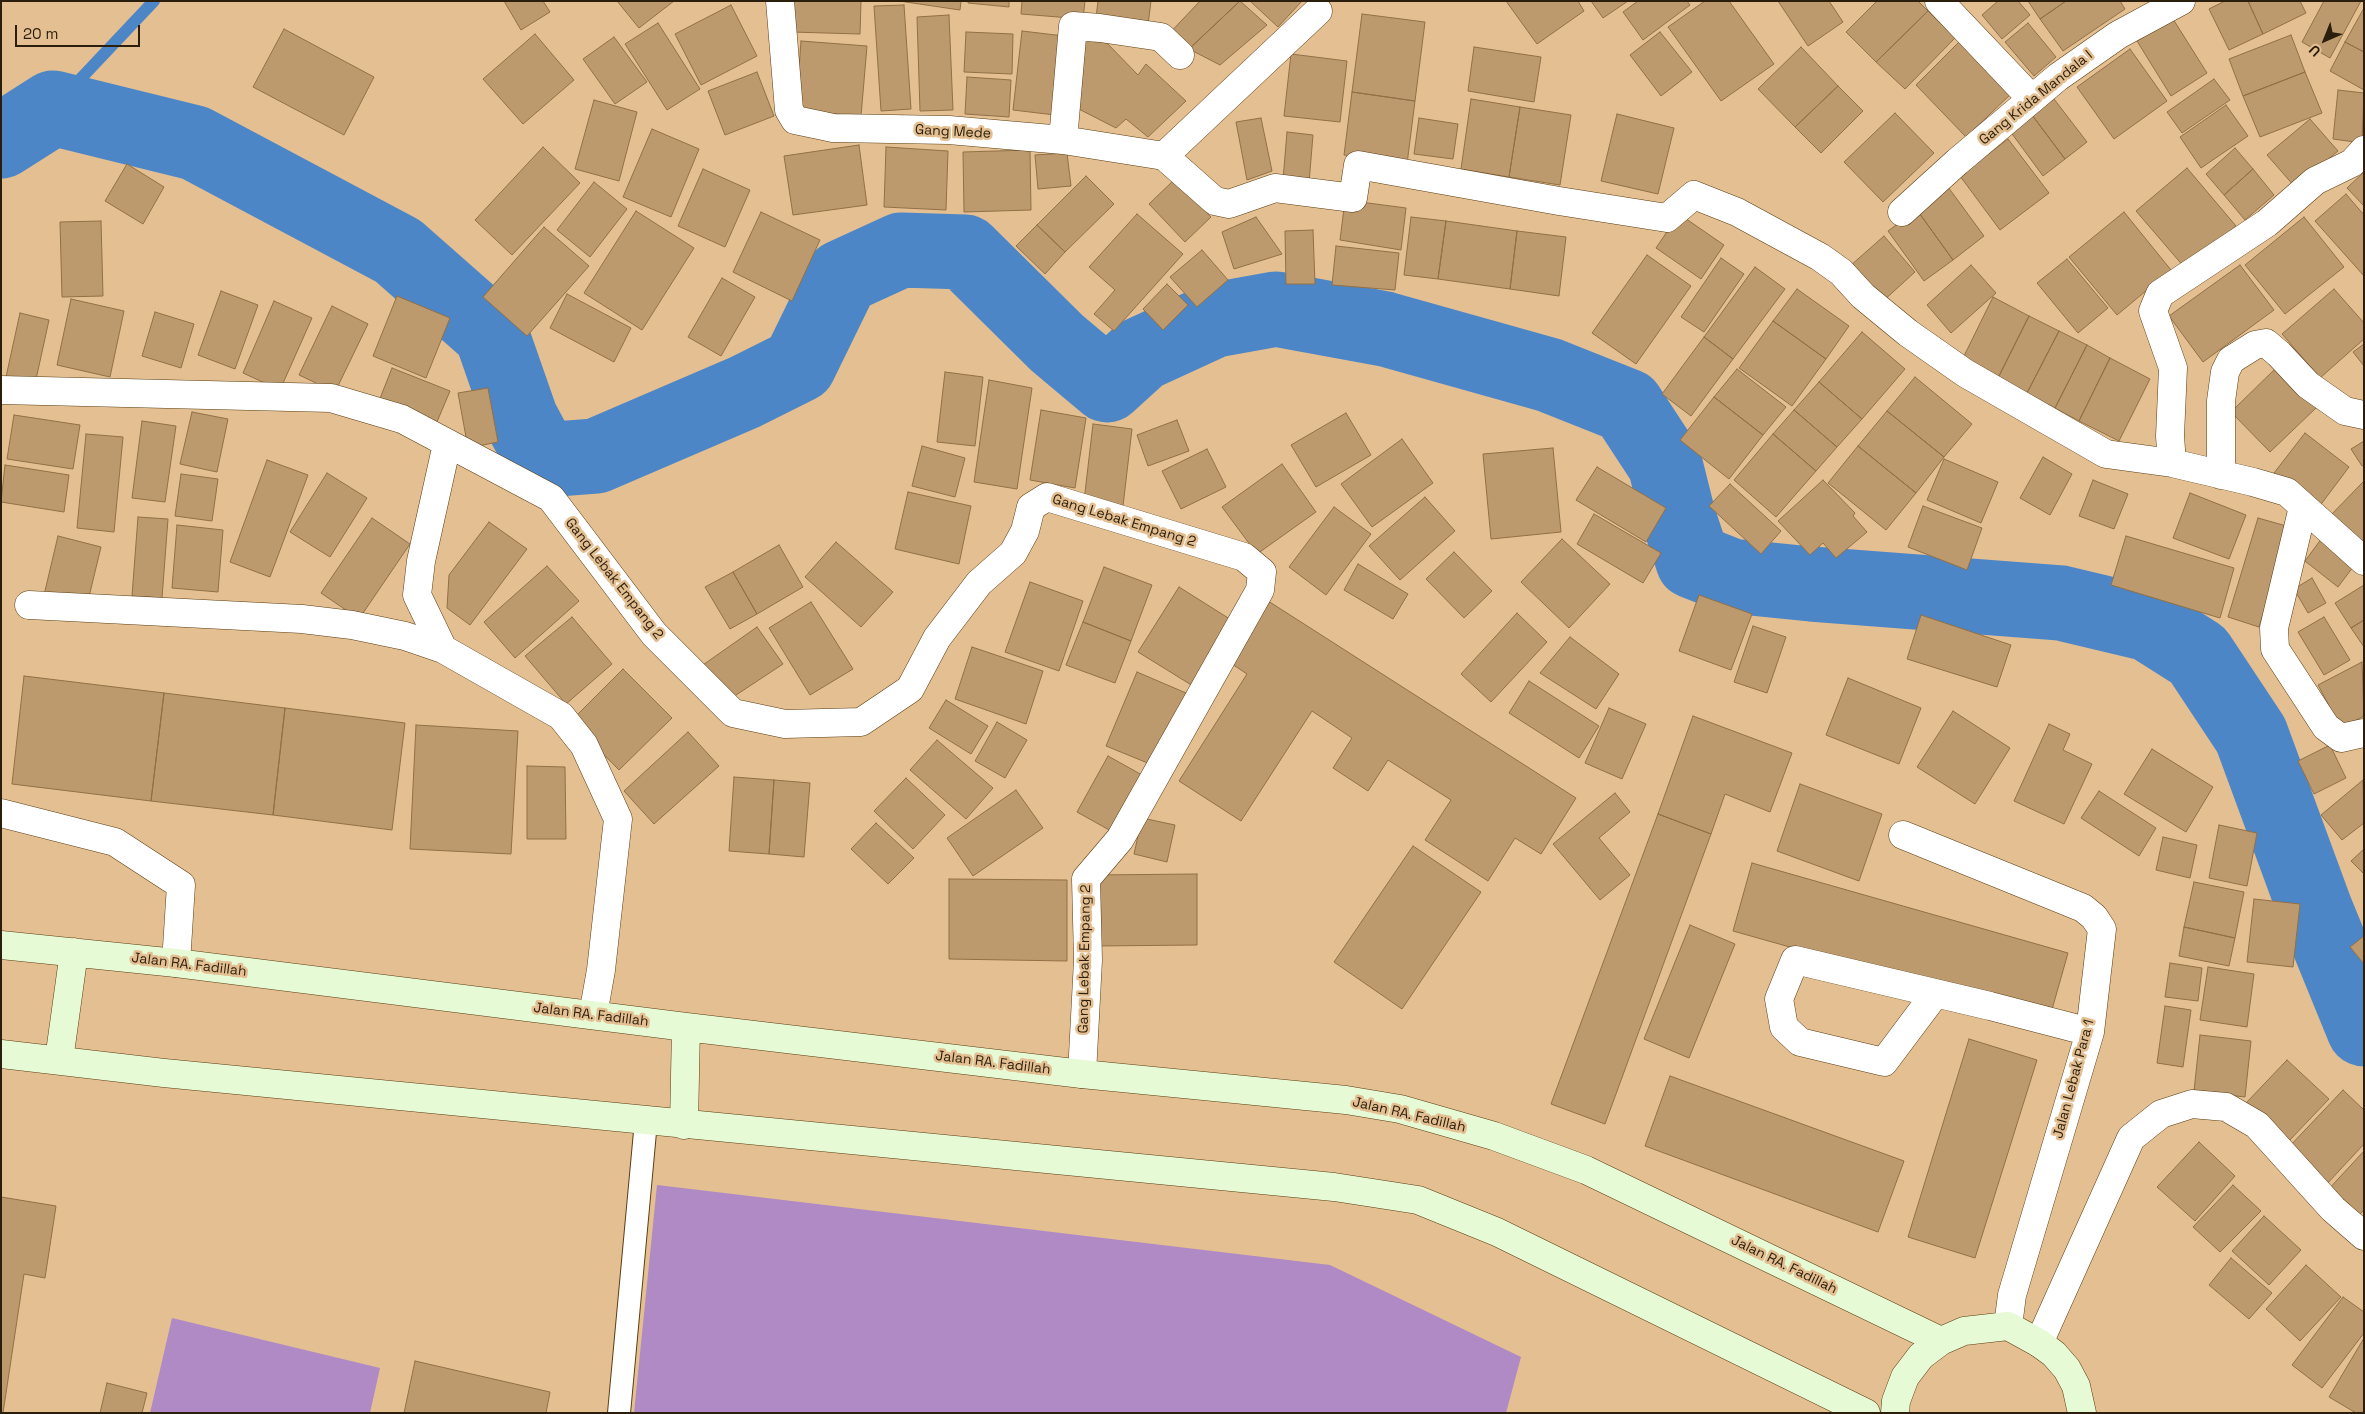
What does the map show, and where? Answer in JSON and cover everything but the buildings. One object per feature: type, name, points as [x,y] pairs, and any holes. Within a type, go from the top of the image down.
[{"type":"main road","name":"Jalan RA. Fadillah","points":[[1,945],[176,963],[686,1027],[1082,1074],[1346,1100],[1439,1119],[1536,1151],[1586,1170],[1940,1341]]},
{"type":"main road","points":[[59,1060],[74,952]]},
{"type":"main road","points":[[684,1125],[686,1027]]},
{"type":"main road","points":[[1,1054],[164,1073],[684,1125],[1334,1187],[1418,1200],[1498,1232],[1866,1413]]},
{"type":"main road","points":[[1895,1413],[1896,1401],[1906,1377],[1921,1356],[1940,1341],[1964,1331],[2008,1326],[2039,1342],[2054,1354],[2067,1370],[2076,1386],[2082,1413]]},
{"type":"street","name":"Gang Mede","points":[[780,1],[789,110],[796,120],[833,128],[949,130],[1063,140],[1164,156]]},
{"type":"street","points":[[1939,1],[2032,99]]},
{"type":"street","name":"Gang Krida Mandala I","points":[[1902,212],[1957,162],[2058,78],[2118,35],[2180,1]]},
{"type":"street","points":[[1318,11],[1164,156],[1215,200],[1229,204],[1276,188],[1353,198],[1358,165],[1559,201],[1667,218],[1694,195],[1737,212],[1820,257],[1841,272],[1863,296],[1908,333],[1965,374],[2106,454],[2172,463],[2287,492],[2364,561]]},
{"type":"street","points":[[1063,140],[1073,26],[1161,37],[1180,55]]},
{"type":"street","points":[[2172,463],[2170,436],[2173,368],[2153,311],[2160,294],[2268,224],[2315,181],[2352,163],[2364,150]]},
{"type":"street","points":[[2221,475],[2221,401],[2225,372],[2231,360],[2256,344],[2266,343],[2308,385],[2345,411],[2364,414]]},
{"type":"street","points":[[1,390],[331,398],[402,419],[447,444],[421,561],[417,595],[443,649]]},
{"type":"street","name":"Gang Lebak Empang 2","points":[[447,444],[551,498],[654,634],[733,712],[785,724],[861,722],[910,689],[937,638],[979,583],[1014,553],[1025,531],[1031,507],[1047,497],[1244,557],[1262,572],[1260,590],[1120,839],[1086,879],[1088,960],[1082,1074]]},
{"type":"street","points":[[2303,507],[2274,628],[2275,649],[2326,727],[2341,738],[2364,732]]},
{"type":"street","points":[[29,605],[302,619],[352,625],[404,636],[443,649],[560,716],[584,745],[618,819],[601,970],[593,1015]]},
{"type":"street","points":[[1,812],[115,842],[180,885],[176,963]]},
{"type":"street","name":"Jalan Lebak Para 1","points":[[1903,835],[2082,908],[2094,917],[2102,929],[2103,936],[2090,1032],[2012,1295],[2008,1326]]},
{"type":"street","points":[[1935,994],[1884,1062],[1800,1042],[1784,1027],[1779,999],[1795,960],[1935,994],[2090,1032]]},
{"type":"street","points":[[2039,1342],[2131,1138],[2162,1114],[2192,1104],[2226,1107],[2257,1125],[2333,1209],[2364,1236]]},
{"type":"lane","points":[[618,1413],[646,1121]]},
{"type":"shaded area","points":[[657,1185],[1330,1265],[1521,1357],[1506,1413],[634,1413]]},
{"type":"shaded area","points":[[172,1318],[380,1368],[370,1413],[150,1413]]},
{"type":"waterway","points":[[53,108],[154,1]]},
{"type":"waterway","points":[[1,141],[53,108],[195,143],[398,251],[491,333],[521,419],[543,460],[596,456],[745,392],[799,365],[842,277],[901,250],[965,252],[1057,343],[1107,385],[1141,354],[1215,320],[1276,309],[1385,329],[1549,375],[1627,406],[1665,464],[1678,516],[1693,561],[1731,576],[2061,603],[2149,624],[2198,655],[2251,735],[2315,909],[2364,1029]]}]
